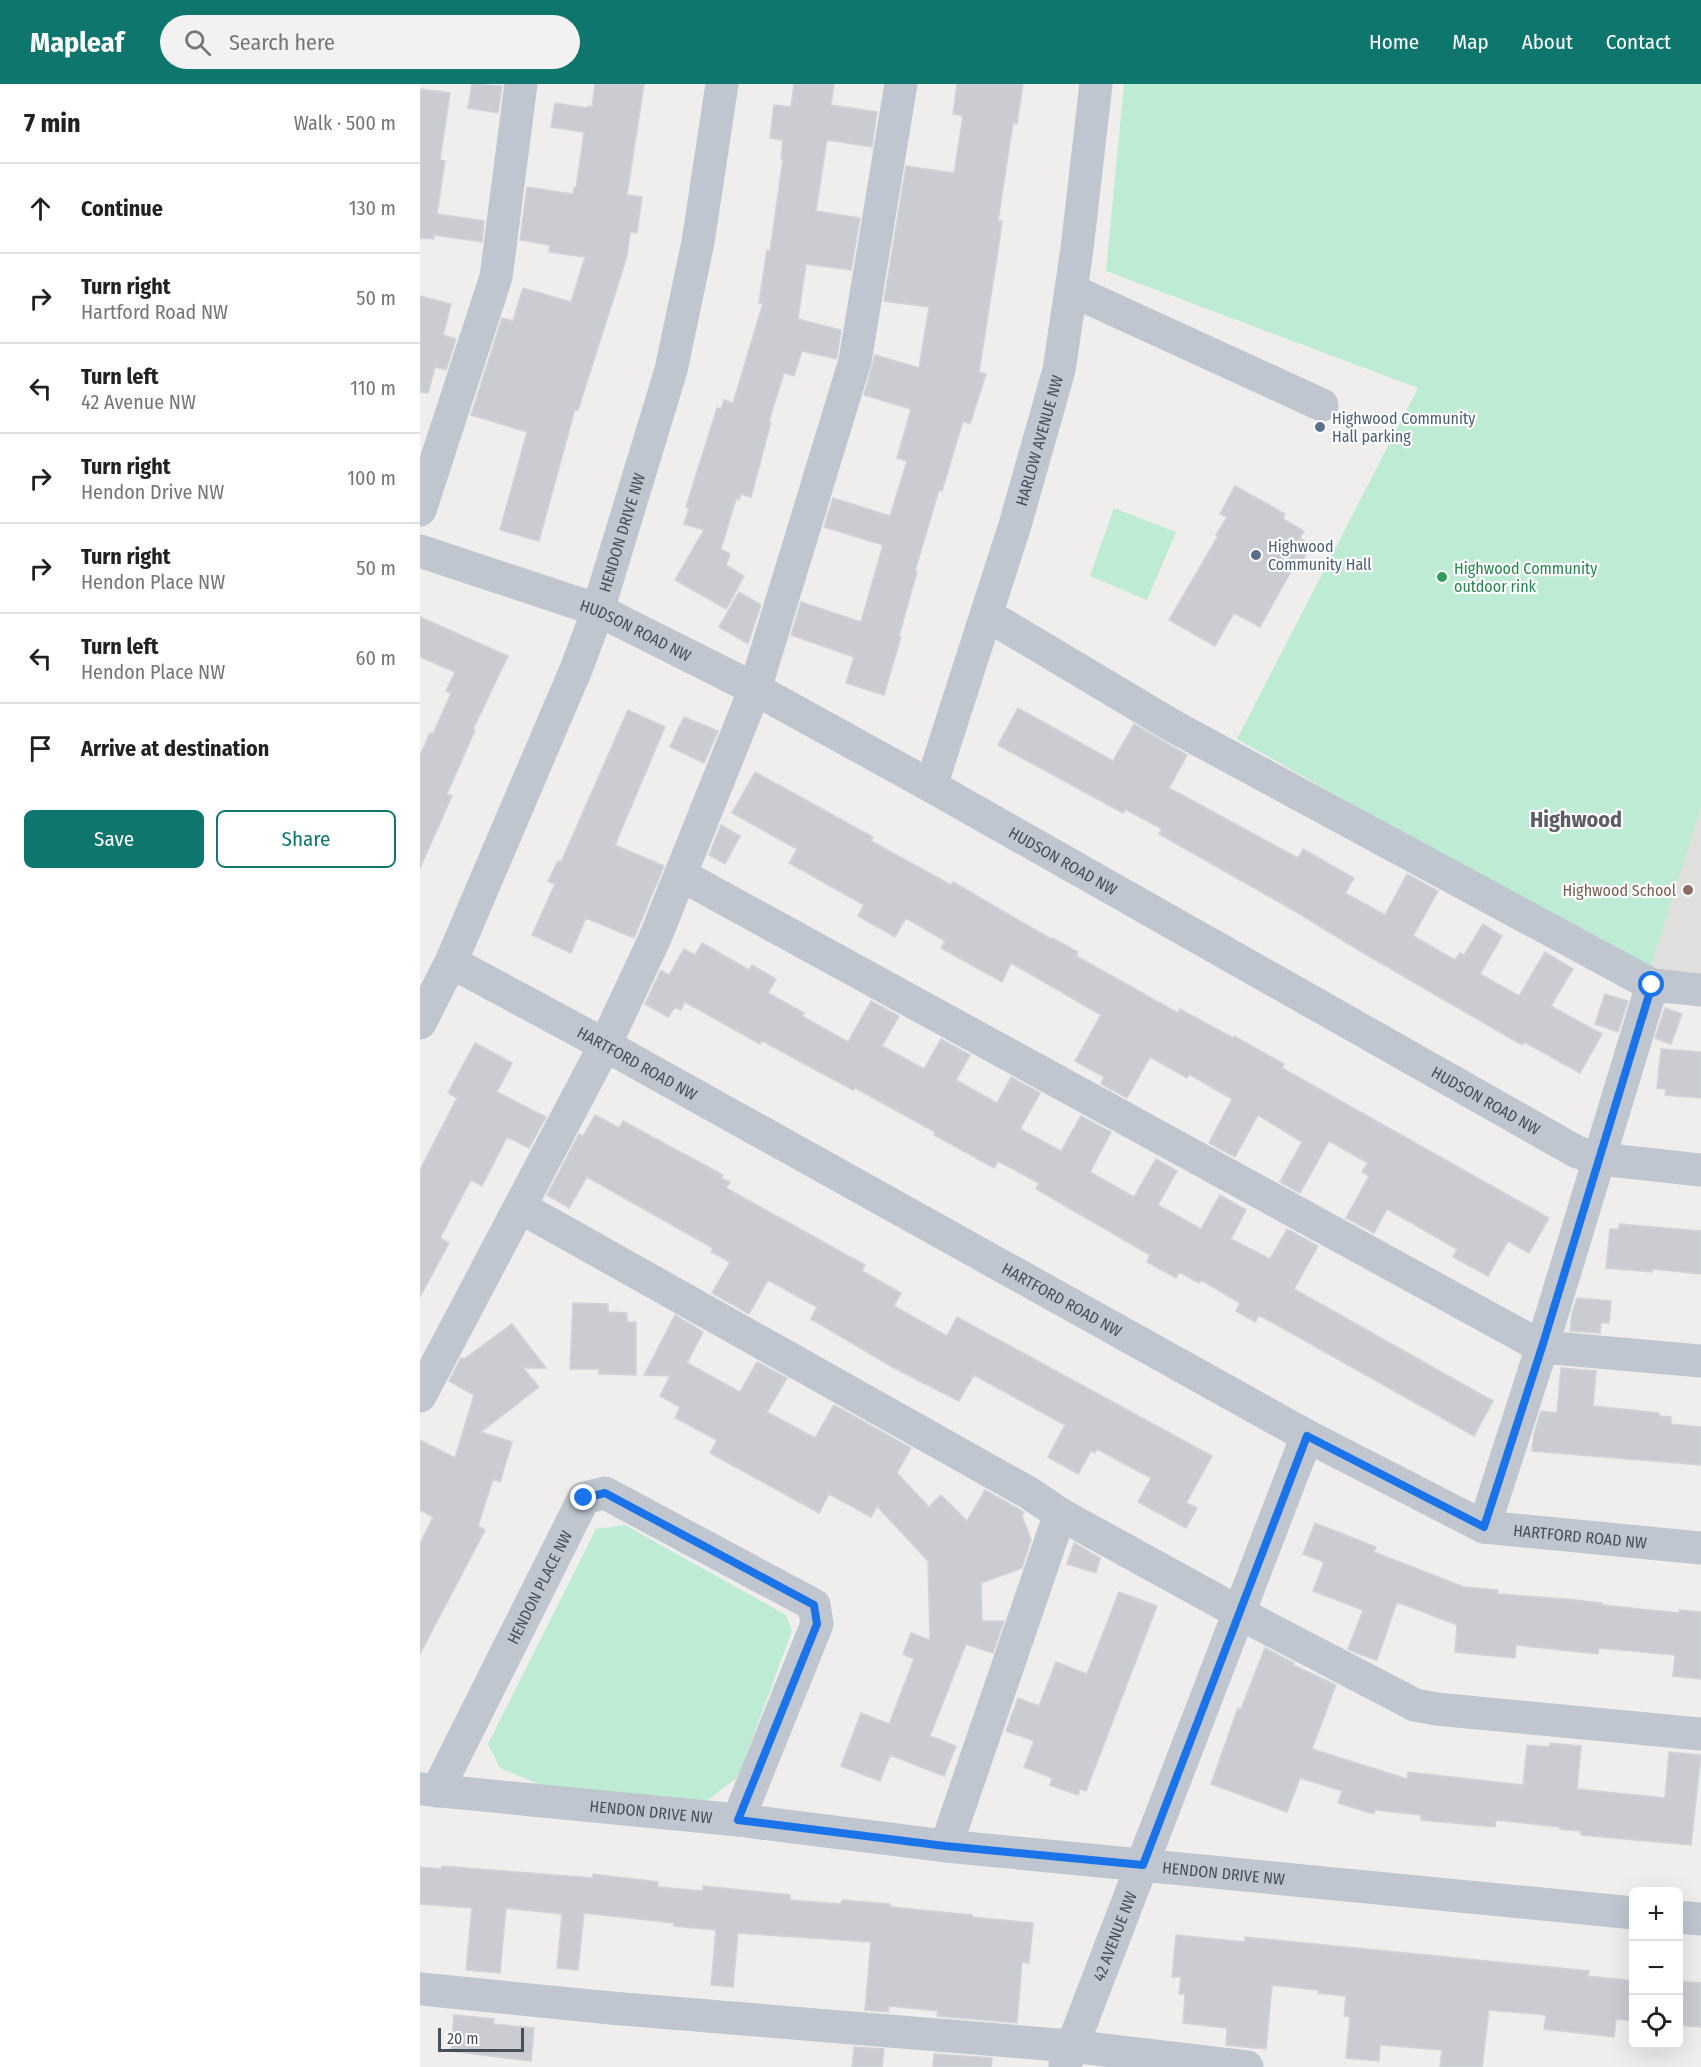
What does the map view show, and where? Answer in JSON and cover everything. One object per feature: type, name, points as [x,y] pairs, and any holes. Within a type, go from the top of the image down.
[{"type":"street","points":[[420,510],[496,277],[521,84]]},
{"type":"street","name":"HENDON DRIVE NW","points":[[420,1023],[451,962],[576,668],[598,610],[671,370],[698,242],[722,84]]},
{"type":"street","points":[[420,1396],[605,1045],[655,938],[755,689],[855,361],[901,84]]},
{"type":"street","name":"HARLOW AVENUE NW","points":[[931,786],[1015,525],[1059,370],[1096,84]]},
{"type":"street","points":[[1071,290],[1322,405]]},
{"type":"street","name":"HUDSON ROAD NW","points":[[420,550],[598,610],[755,689],[931,786],[1577,1152],[1600,1159],[1701,1170]]},
{"type":"street","points":[[987,615],[1173,726],[1652,985],[1701,990]]},
{"type":"street","points":[[681,875],[1542,1347],[1701,1361]]},
{"type":"street","name":"HARTFORD ROAD NW","points":[[451,962],[605,1045],[1307,1436],[1484,1527],[1701,1548]]},
{"type":"street","points":[[1484,1527],[1542,1347],[1652,985]]},
{"type":"street","points":[[520,1207],[1029,1492],[1060,1514],[1415,1705],[1701,1734]]},
{"type":"street","name":"42 AVENUE NW","points":[[1068,2056],[1307,1436]]},
{"type":"street","name":"HENDON PLACE NW","points":[[429,1790],[584,1498],[605,1493],[814,1605],[817,1624],[738,1820]]},
{"type":"street","points":[[945,1846],[1060,1514]]},
{"type":"street","name":"HENDON DRIVE NW","points":[[429,1790],[738,1820],[945,1846],[1629,1913]]},
{"type":"street","points":[[1683,1917],[1701,1919]]},
{"type":"street","points":[[420,1989],[1068,2056],[1247,2067]]},
{"type":"shaded area","name":"Highwood School","points":[[1701,808],[1701,977],[1649,972]]},
{"type":"green space","points":[[1124,84],[1701,84],[1701,808],[1649,972],[1237,739],[1418,388],[1106,271]]},
{"type":"green space","points":[[1114,508],[1176,532],[1147,600],[1090,576]]},
{"type":"green space","points":[[625,1525],[786,1615],[792,1631],[738,1777],[704,1803],[541,1785],[500,1768],[488,1744],[596,1529]]},
{"type":"building","points":[[472,84],[502,86],[498,113],[468,108]]},
{"type":"building","points":[[595,84],[644,84],[627,195],[642,197],[637,233],[630,232],[627,256],[578,410],[575,409],[539,541],[500,530],[527,432],[471,415],[502,318],[513,321],[523,288],[571,302],[585,257],[549,252],[550,245],[520,240],[527,187],[573,194],[576,188],[584,132],[551,127],[555,103],[592,107]]},
{"type":"building","points":[[794,84],[834,84],[831,105],[877,112],[872,147],[827,140],[816,211],[860,218],[851,270],[806,264],[798,319],[841,330],[837,357],[836,359],[802,351],[794,376],[784,373],[769,421],[771,422],[751,497],[741,494],[739,500],[736,499],[721,549],[730,554],[726,565],[744,576],[726,609],[675,580],[704,530],[684,524],[689,508],[686,507],[717,408],[721,409],[724,400],[733,403],[763,303],[759,303],[767,250],[770,251],[783,159],[781,159],[783,140],[770,138],[774,105],[791,107]]},
{"type":"building","points":[[957,84],[1023,84],[1017,124],[1013,123],[998,221],[1002,221],[979,372],[986,374],[970,424],[963,421],[942,491],[939,490],[915,571],[917,572],[899,636],[901,637],[884,695],[846,683],[854,657],[791,635],[801,602],[861,622],[883,545],[824,527],[833,498],[890,516],[907,461],[897,458],[911,409],[864,395],[875,355],[919,368],[929,307],[884,301],[906,166],[954,173],[963,116],[953,114]]},
{"type":"building","points":[[420,89],[450,93],[440,160],[445,161],[437,214],[484,221],[482,242],[434,235],[434,239],[420,238]]},
{"type":"building","points":[[420,296],[451,304],[443,335],[456,339],[446,370],[435,367],[428,393],[420,392]]},
{"type":"building","name":"Highwood Community Hall","points":[[1235,486],[1285,514],[1283,519],[1304,531],[1300,538],[1311,545],[1298,569],[1294,566],[1260,627],[1234,613],[1215,646],[1169,620],[1218,536],[1216,535],[1227,517],[1220,514]]},
{"type":"building","points":[[739,592],[761,605],[748,644],[719,627]]},
{"type":"building","points":[[420,617],[508,656],[473,729],[475,730],[447,794],[452,796],[420,868],[420,756],[430,733],[433,734],[451,693],[446,691],[455,672],[420,657]]},
{"type":"building","points":[[1018,708],[1113,761],[1134,724],[1187,755],[1169,788],[1298,858],[1303,849],[1354,878],[1345,893],[1385,915],[1407,874],[1438,891],[1413,936],[1455,960],[1460,953],[1464,955],[1483,924],[1502,936],[1480,974],[1519,996],[1545,952],[1573,969],[1551,1006],[1602,1034],[1580,1073],[1524,1042],[1522,1045],[1159,834],[1162,829],[1125,809],[1123,813],[998,745]]},
{"type":"building","points":[[628,710],[665,727],[615,845],[664,866],[634,938],[586,918],[571,953],[532,935],[555,884],[548,881],[558,861],[561,862]]},
{"type":"building","points":[[684,717],[718,731],[704,763],[670,747]]},
{"type":"building","points":[[755,772],[873,837],[871,841],[951,885],[953,882],[1051,939],[1078,952],[1076,956],[1178,1013],[1180,1009],[1284,1064],[1282,1068],[1549,1218],[1529,1253],[1508,1241],[1488,1276],[1453,1257],[1457,1249],[1387,1209],[1374,1233],[1346,1218],[1369,1176],[1362,1172],[1368,1163],[1329,1141],[1300,1193],[1280,1182],[1302,1142],[1258,1115],[1235,1157],[1209,1143],[1232,1099],[1189,1074],[1187,1078],[1150,1057],[1127,1098],[1101,1084],[1104,1077],[1075,1061],[1101,1015],[1011,963],[1002,982],[941,948],[945,941],[906,918],[895,937],[858,916],[864,905],[789,863],[797,849],[732,813]]},
{"type":"building","points":[[721,825],[740,836],[725,864],[709,855]]},
{"type":"building","points":[[702,943],[749,970],[752,965],[776,979],[768,993],[804,1013],[802,1016],[848,1042],[871,1001],[899,1016],[882,1046],[924,1069],[941,1039],[970,1055],[956,1080],[997,1103],[1011,1077],[1040,1093],[1020,1129],[1061,1151],[1081,1116],[1111,1132],[1090,1172],[1134,1197],[1156,1159],[1177,1171],[1158,1205],[1201,1229],[1220,1195],[1246,1210],[1231,1239],[1270,1259],[1287,1229],[1318,1246],[1294,1289],[1493,1401],[1474,1436],[1259,1315],[1255,1322],[1236,1311],[1240,1303],[1201,1280],[1199,1283],[1179,1272],[1176,1278],[1147,1262],[1150,1255],[1036,1189],[1039,1183],[998,1161],[994,1168],[855,1088],[853,1090],[762,1041],[760,1044],[685,1002],[681,1010],[675,1007],[668,1017],[645,1004],[661,970],[669,975],[684,949],[695,955]]},
{"type":"building","points":[[1605,994],[1628,1001],[1618,1032],[1595,1024]]},
{"type":"building","points":[[1665,1008],[1682,1014],[1671,1044],[1655,1038]]},
{"type":"building","points":[[475,1043],[512,1063],[497,1092],[546,1117],[529,1148],[507,1137],[482,1186],[471,1180],[440,1238],[449,1243],[420,1297],[420,1170],[457,1098],[448,1093]]},
{"type":"building","points":[[1661,1049],[1701,1052],[1701,1098],[1665,1095],[1666,1089],[1657,1088]]},
{"type":"building","points":[[595,1115],[619,1128],[623,1121],[723,1175],[721,1178],[730,1182],[726,1188],[865,1265],[862,1271],[901,1293],[894,1306],[947,1336],[957,1317],[1212,1456],[1186,1503],[1197,1508],[1186,1528],[1138,1502],[1151,1478],[1097,1449],[1095,1453],[1091,1451],[1078,1474],[1048,1457],[1065,1425],[974,1375],[959,1401],[894,1368],[811,1319],[817,1307],[768,1280],[749,1314],[712,1293],[730,1262],[711,1252],[713,1248],[587,1177],[569,1208],[547,1195],[579,1134],[583,1136]]},
{"type":"building","points":[[1619,1224],[1701,1231],[1701,1274],[1652,1269],[1652,1272],[1606,1268],[1610,1229],[1619,1229]]},
{"type":"building","points":[[1577,1298],[1611,1301],[1609,1323],[1601,1323],[1600,1333],[1570,1331]]},
{"type":"building","points":[[573,1303],[608,1304],[608,1312],[627,1313],[627,1322],[636,1322],[636,1375],[599,1374],[599,1369],[570,1369]]},
{"type":"building","points":[[675,1315],[703,1332],[687,1363],[740,1392],[757,1362],[787,1378],[767,1412],[815,1438],[834,1405],[911,1448],[897,1473],[929,1507],[941,1495],[967,1521],[985,1490],[1024,1512],[1022,1516],[1031,1540],[1022,1568],[981,1583],[982,1621],[1004,1621],[993,1653],[966,1644],[930,1736],[956,1746],[944,1776],[890,1755],[880,1781],[841,1766],[861,1713],[889,1724],[914,1659],[903,1654],[911,1633],[930,1640],[928,1561],[877,1506],[871,1517],[829,1494],[819,1513],[710,1453],[717,1440],[675,1418],[680,1407],[660,1396],[670,1376],[644,1375]]},
{"type":"building","points":[[512,1324],[546,1368],[523,1368],[539,1387],[481,1432],[512,1442],[500,1482],[493,1479],[478,1526],[485,1530],[420,1654],[420,1544],[433,1517],[420,1510],[420,1440],[455,1458],[474,1395],[449,1381],[461,1358],[464,1359]]},
{"type":"building","points":[[1561,1368],[1596,1371],[1593,1406],[1659,1413],[1659,1416],[1671,1417],[1671,1424],[1701,1427],[1701,1465],[1532,1451],[1541,1411],[1557,1413]]},
{"type":"building","points":[[1315,1523],[1376,1547],[1374,1552],[1464,1587],[1498,1590],[1497,1594],[1567,1599],[1679,1613],[1679,1610],[1701,1612],[1701,1679],[1673,1676],[1675,1655],[1599,1648],[1598,1654],[1516,1645],[1515,1658],[1455,1652],[1457,1625],[1397,1602],[1377,1660],[1356,1653],[1348,1649],[1363,1610],[1313,1591],[1324,1562],[1303,1554]]},
{"type":"building","points":[[1074,1543],[1100,1558],[1096,1573],[1067,1564]]},
{"type":"building","points":[[1119,1592],[1157,1606],[1086,1791],[1080,1789],[1078,1795],[1050,1785],[1052,1778],[1024,1767],[1034,1741],[1006,1731],[1018,1698],[1039,1706],[1056,1662],[1087,1674]]},
{"type":"building","points":[[1265,1648],[1294,1663],[1293,1665],[1336,1685],[1312,1749],[1407,1779],[1408,1772],[1523,1785],[1527,1745],[1550,1747],[1550,1743],[1581,1746],[1577,1789],[1665,1798],[1669,1752],[1701,1755],[1691,1845],[1581,1835],[1581,1831],[1560,1829],[1560,1827],[1496,1820],[1495,1827],[1421,1820],[1421,1815],[1375,1810],[1374,1814],[1338,1803],[1342,1791],[1300,1778],[1287,1812],[1211,1784],[1238,1708],[1241,1709]]},
{"type":"building","points":[[442,1866],[593,1878],[593,1874],[658,1882],[658,1887],[703,1891],[703,1886],[790,1895],[790,1900],[841,1904],[842,1900],[890,1904],[890,1907],[1033,1923],[1029,1963],[1022,1962],[1017,2023],[937,2016],[938,2011],[889,2006],[888,2012],[865,2010],[871,1942],[738,1933],[733,1987],[711,1985],[716,1930],[584,1913],[578,1970],[557,1968],[562,1914],[506,1908],[500,1973],[466,1970],[472,1908],[420,1904],[420,1867],[441,1869]]},
{"type":"building","points":[[1176,1935],[1245,1942],[1245,1937],[1589,1971],[1588,1976],[1629,1980],[1629,2020],[1616,2019],[1614,2037],[1544,2029],[1546,2015],[1489,2010],[1482,2067],[1440,2067],[1442,2050],[1380,2045],[1379,2061],[1346,2058],[1350,2017],[1344,2016],[1346,1996],[1318,1993],[1318,1990],[1272,1985],[1266,2049],[1226,2045],[1227,2028],[1183,2023],[1185,1994],[1179,1994],[1181,1977],[1172,1977]]},
{"type":"building","points":[[1683,1981],[1701,1983],[1701,2027],[1683,2025]]},
{"type":"building","points":[[454,2015],[494,2019],[494,2024],[534,2028],[531,2061],[451,2051]]},
{"type":"building","points":[[854,2047],[884,2049],[882,2067],[852,2067]]},
{"type":"building","points":[[934,2054],[992,2058],[991,2067],[933,2067]]},
{"type":"place","name":"Highwood Community Hall parking","points":[[1320,427]]},
{"type":"place","name":"Highwood Community Hall","points":[[1256,555]]},
{"type":"place","name":"Highwood Community outdoor rink","points":[[1442,577]]},
{"type":"place","name":"Highwood School","points":[[1688,890]]},
{"type":"district","name":"Highwood","points":[[1576,819]]},
{"type":"route","points":[[584,1498],[605,1493],[814,1605],[817,1624],[738,1820],[945,1846],[1143,1865],[1307,1436],[1484,1527],[1542,1347],[1652,985]]}]
